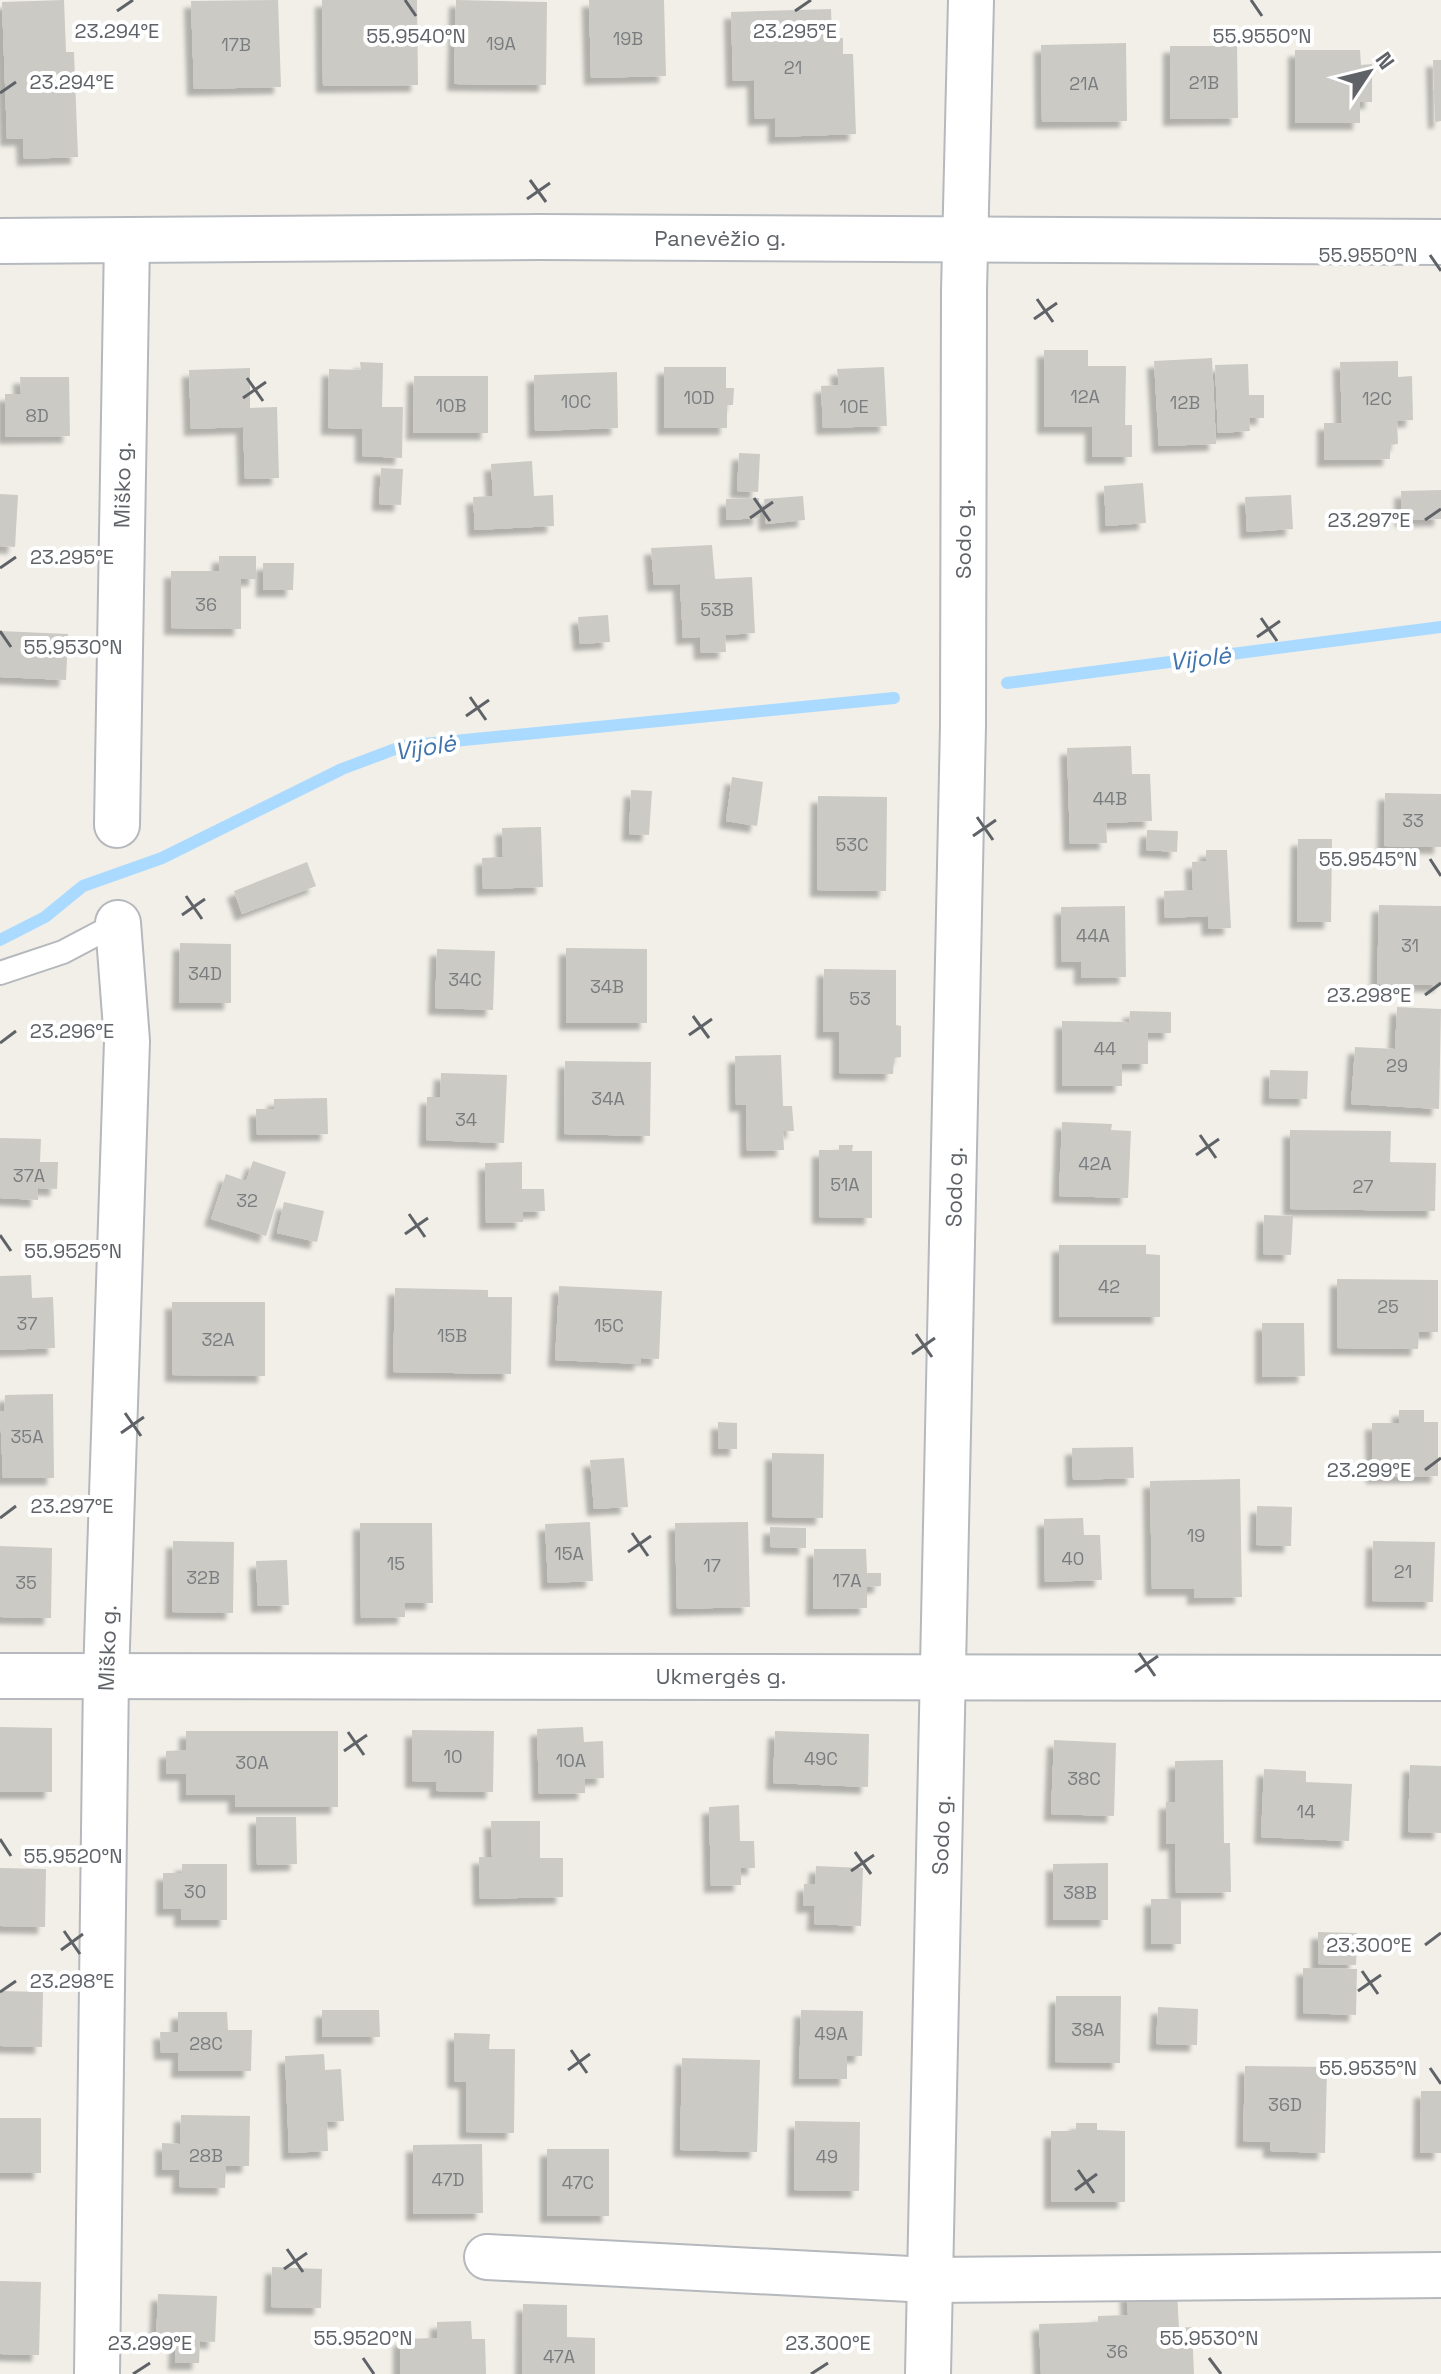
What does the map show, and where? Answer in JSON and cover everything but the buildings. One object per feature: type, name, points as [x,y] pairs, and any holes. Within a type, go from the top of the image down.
[{"type":"street","name":"Sodo g.","points":[[928,2374],[963,725],[965,239],[971,0]]},
{"type":"street","name":"Panevėžio g.","points":[[0,241],[539,237],[1441,242]]},
{"type":"street","name":"Miško g.","points":[[117,825],[127,241]]},
{"type":"street","name":"Miško g.","points":[[97,2374],[106,1676],[127,1041],[118,923]]},
{"type":"street","name":"Ukmergės g.","points":[[0,1676],[1441,1678]]},
{"type":"street","points":[[487,2257],[929,2280],[1441,2275]]},
{"type":"lane","points":[[0,973],[63,952],[118,923]]},
{"type":"waterway","name":"Vijolė","points":[[1007,683],[1441,627]]},
{"type":"waterway","name":"Vijolė","points":[[0,940],[45,917],[83,886],[162,858],[342,769],[403,746],[894,698]]}]
